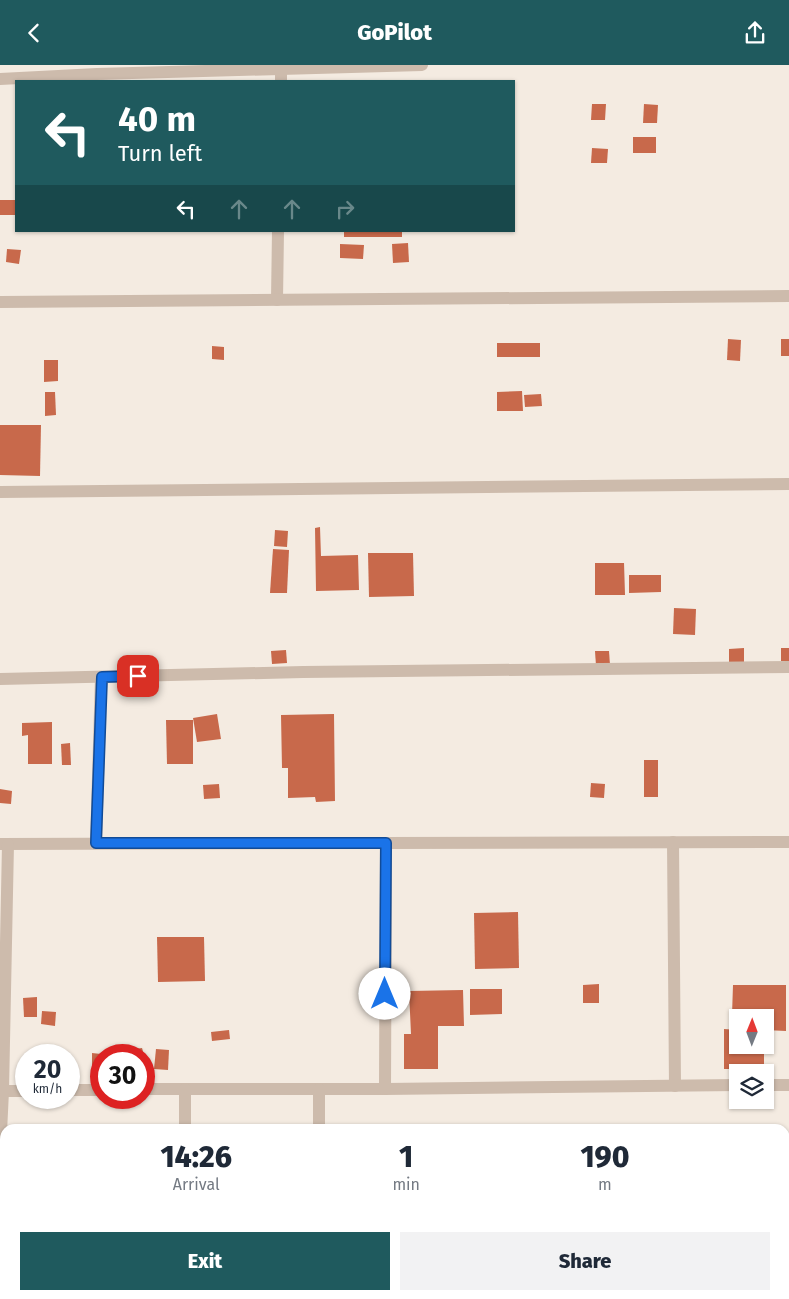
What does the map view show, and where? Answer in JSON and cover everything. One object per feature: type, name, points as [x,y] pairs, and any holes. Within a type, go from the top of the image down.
[{"type":"street","points":[[0,79],[46,71],[97,74],[281,75],[422,65]]},
{"type":"street","points":[[277,299],[278,232]]},
{"type":"street","points":[[0,302],[789,296]]},
{"type":"street","points":[[0,492],[789,484]]},
{"type":"street","points":[[0,679],[303,672],[789,667]]},
{"type":"street","points":[[96,843],[102,677]]},
{"type":"street","points":[[673,842],[675,1086]]},
{"type":"street","points":[[1,1124],[4,844],[789,842]]},
{"type":"street","points":[[385,1089],[386,843]]},
{"type":"street","points":[[155,1089],[385,1089],[729,1085]]},
{"type":"street","points":[[774,1085],[789,1085]]},
{"type":"street","points":[[185,1124],[186,1089]]},
{"type":"street","points":[[319,1089],[319,1124]]},
{"type":"street","points":[[2,1091],[15,1091]]},
{"type":"building","points":[[592,104],[606,104],[605,120],[591,120]]},
{"type":"building","points":[[644,104],[658,105],[657,123],[643,123]]},
{"type":"building","points":[[633,137],[656,137],[656,153],[633,153]]},
{"type":"building","points":[[592,148],[608,149],[607,163],[591,163]]},
{"type":"building","points":[[0,200],[15,200],[15,215],[0,215]]},
{"type":"building","points":[[344,232],[402,232],[402,237],[344,237]]},
{"type":"building","points":[[408,243],[409,262],[393,263],[392,244]]},
{"type":"building","points":[[340,244],[364,245],[363,259],[340,258]]},
{"type":"building","points":[[7,249],[21,250],[19,264],[6,262]]},
{"type":"building","points":[[728,339],[741,340],[740,361],[727,360]]},
{"type":"building","points":[[781,339],[789,339],[789,356],[781,356]]},
{"type":"building","points":[[497,343],[540,343],[540,357],[497,357]]},
{"type":"building","points":[[212,346],[224,347],[224,360],[212,359]]},
{"type":"building","points":[[44,360],[58,360],[58,381],[44,382]]},
{"type":"building","points":[[522,391],[523,411],[497,411],[497,392]]},
{"type":"building","points":[[45,392],[55,392],[56,415],[45,416]]},
{"type":"building","points":[[541,394],[542,406],[525,407],[524,395]]},
{"type":"building","points":[[0,425],[41,425],[40,476],[0,475]]},
{"type":"building","points":[[320,527],[321,556],[358,555],[359,590],[316,591],[315,528]]},
{"type":"building","points":[[275,530],[288,531],[287,547],[274,546]]},
{"type":"building","points":[[273,549],[289,550],[287,593],[270,593]]},
{"type":"building","points":[[368,553],[413,553],[414,596],[369,597]]},
{"type":"building","points":[[595,563],[624,563],[625,595],[595,595]]},
{"type":"building","points":[[629,575],[661,575],[661,592],[629,593]]},
{"type":"building","points":[[674,608],[696,609],[695,635],[673,634]]},
{"type":"building","points":[[744,648],[744,663],[729,663],[729,649]]},
{"type":"building","points":[[781,648],[789,648],[789,661],[781,661]]},
{"type":"building","points":[[286,650],[287,663],[272,664],[271,651]]},
{"type":"building","points":[[595,651],[609,651],[610,665],[596,666]]},
{"type":"building","points":[[217,714],[221,739],[197,742],[193,718]]},
{"type":"building","points":[[334,714],[335,801],[316,802],[315,797],[288,798],[288,768],[282,768],[281,715]]},
{"type":"building","points":[[166,720],[193,720],[193,764],[167,764]]},
{"type":"building","points":[[52,722],[52,764],[28,764],[28,735],[22,736],[22,723]]},
{"type":"building","points":[[70,743],[71,765],[62,765],[61,744]]},
{"type":"building","points":[[644,760],[658,760],[658,797],[644,797]]},
{"type":"building","points":[[591,783],[605,784],[604,798],[590,797]]},
{"type":"building","points":[[219,784],[220,798],[204,799],[203,785]]},
{"type":"building","points":[[0,789],[12,791],[11,804],[0,803]]},
{"type":"building","points":[[518,912],[519,968],[475,969],[474,913]]},
{"type":"building","points":[[157,937],[204,937],[205,981],[158,982]]},
{"type":"building","points":[[599,984],[599,1003],[583,1003],[583,985]]},
{"type":"building","points":[[733,985],[786,985],[786,1031],[774,1030],[774,1009],[732,1009]]},
{"type":"building","points":[[470,989],[502,989],[502,1014],[470,1015]]},
{"type":"building","points":[[463,990],[464,1026],[438,1026],[438,1069],[404,1069],[404,1034],[411,1034],[409,991]]},
{"type":"building","points":[[37,997],[37,1017],[24,1017],[23,998]]},
{"type":"building","points":[[42,1011],[56,1012],[55,1026],[41,1024]]},
{"type":"building","points":[[724,1029],[729,1029],[729,1054],[764,1054],[764,1064],[729,1064],[729,1069],[724,1069]]},
{"type":"building","points":[[229,1030],[230,1039],[212,1041],[211,1032]]},
{"type":"building","points":[[156,1049],[169,1050],[168,1070],[155,1069]]},
{"type":"route","points":[[138,676],[102,677],[96,843],[386,843],[385,994]]}]
